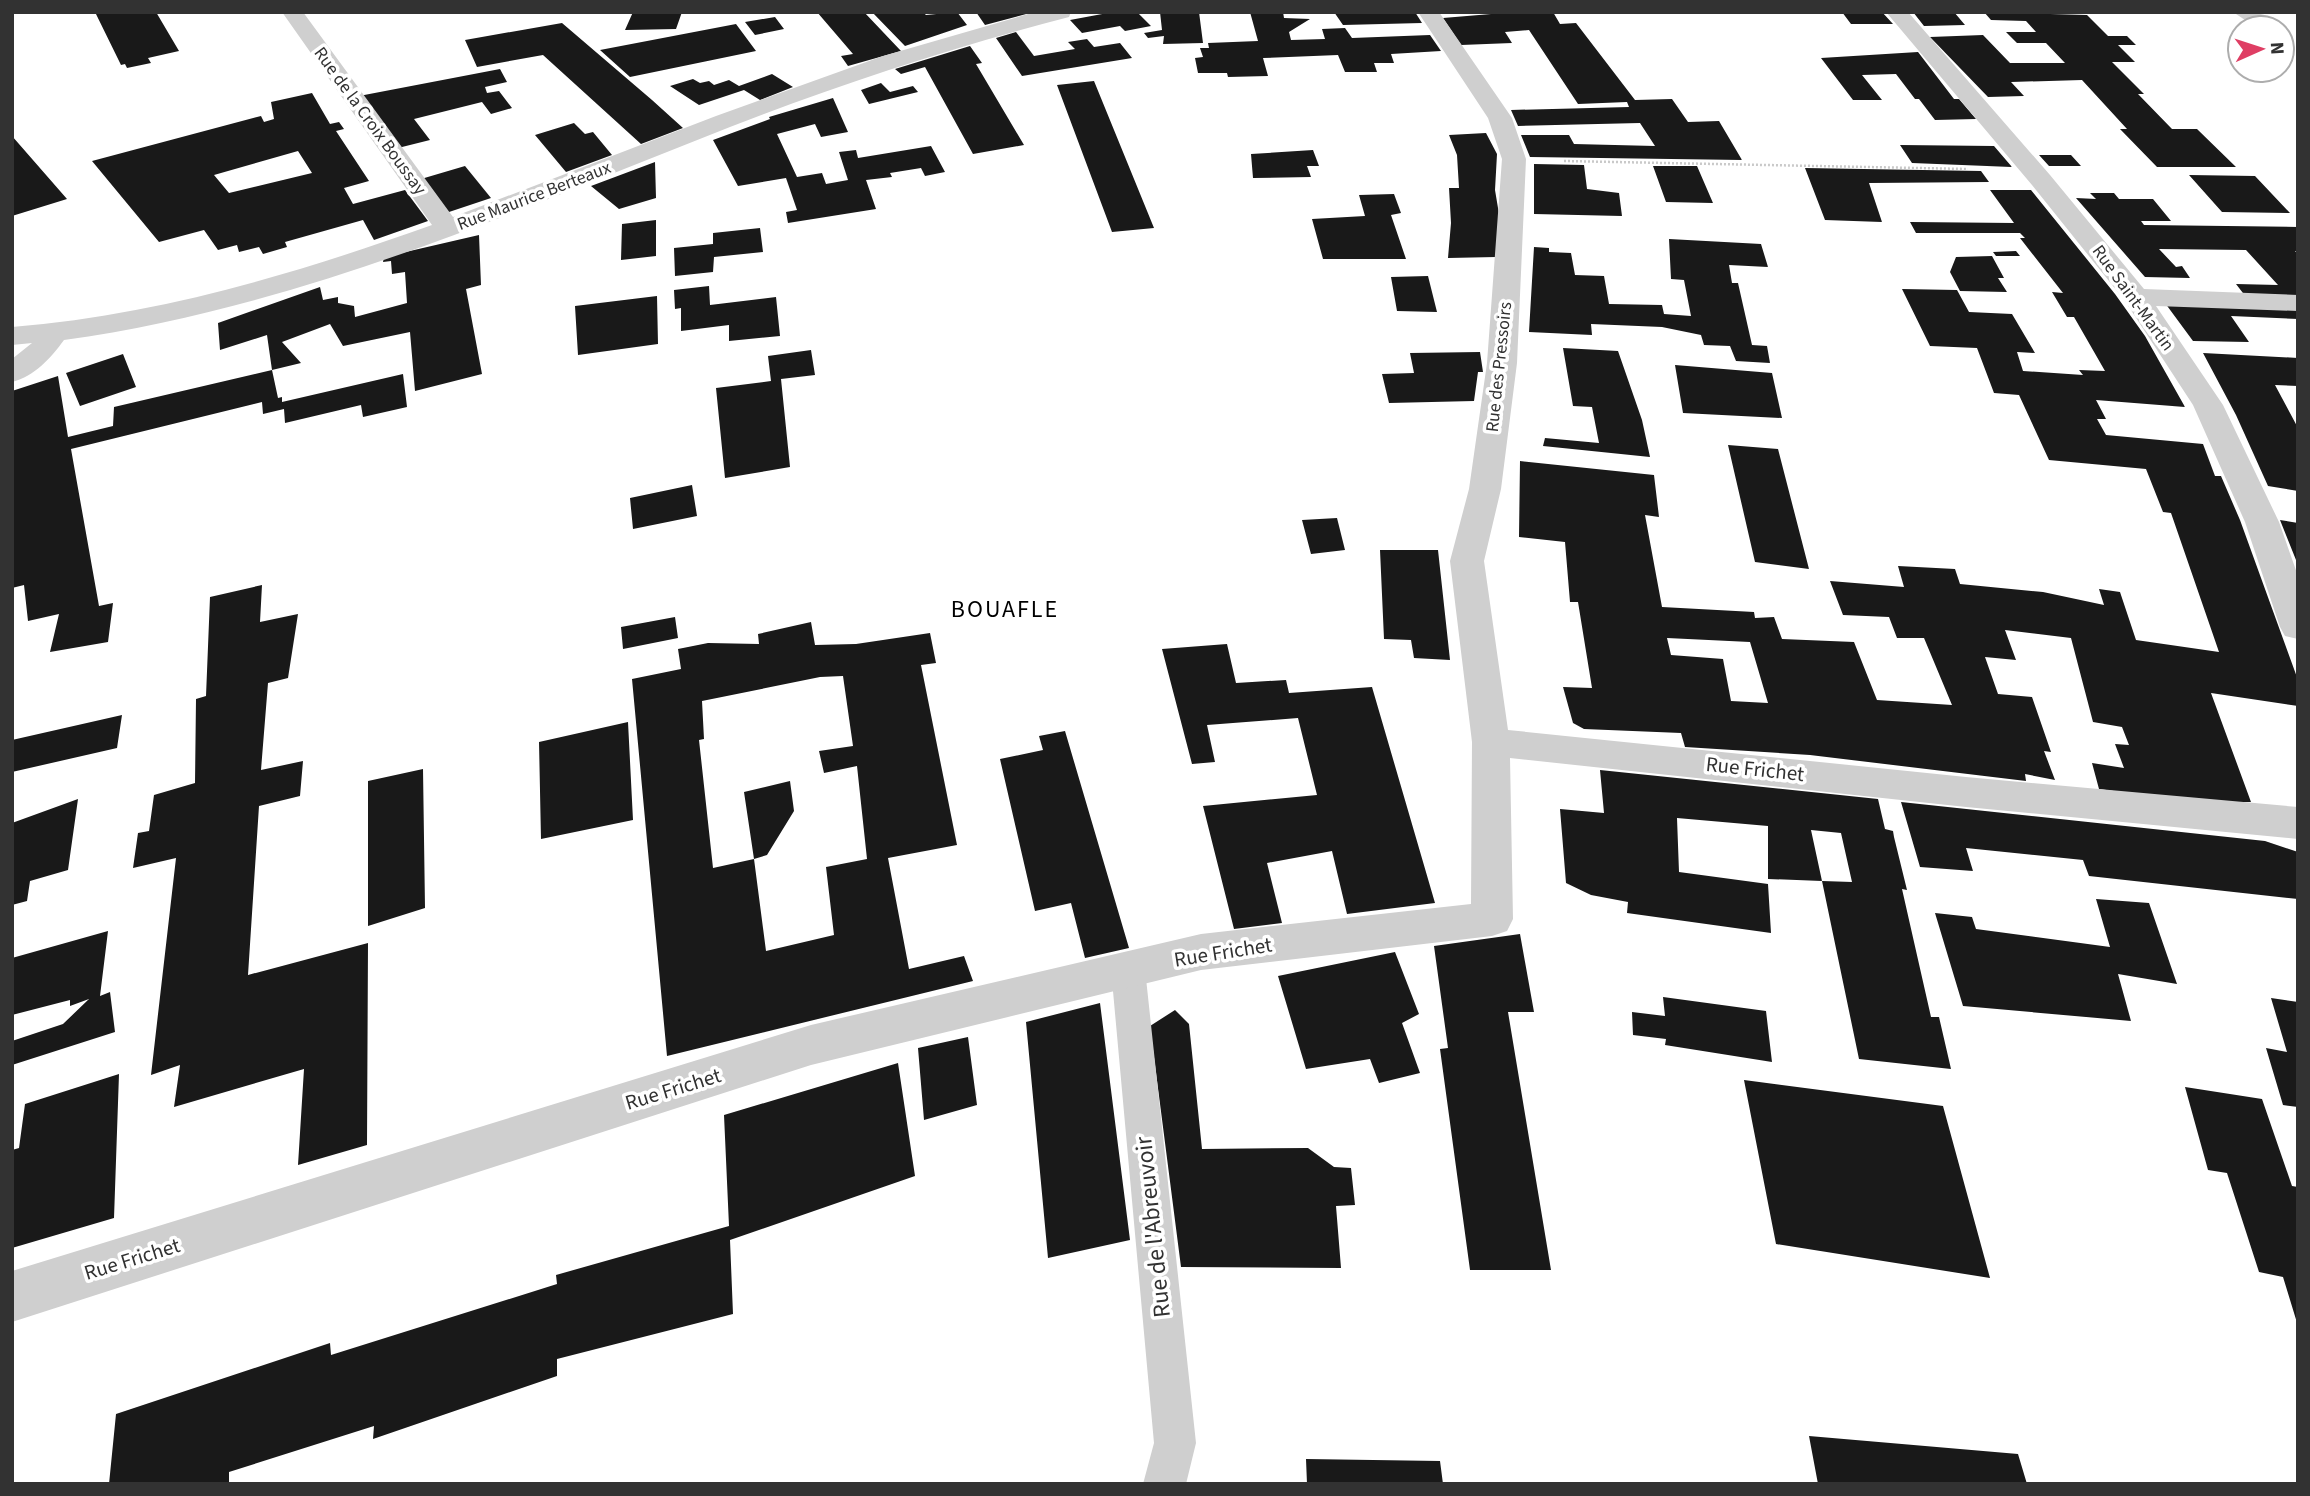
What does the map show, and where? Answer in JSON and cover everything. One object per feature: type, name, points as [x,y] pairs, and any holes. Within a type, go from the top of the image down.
[{"type":"street","name":"Rue de la Croix Boussay","points":[[292,12],[448,228]]},
{"type":"street","name":"Rue Maurice Berteaux","points":[[12,336],[54,334],[157,317],[233,300],[294,282],[448,228],[812,89],[1002,26],[1061,12]]},
{"type":"street","name":"Rue des Pressoirs","points":[[1428,12],[1500,118],[1514,159],[1502,363],[1485,489],[1467,561],[1491,742]]},
{"type":"street","name":"Rue Saint-Martin","points":[[1896,12],[2034,171],[2137,297],[2208,405],[2262,522],[2298,627]]},
{"type":"street","points":[[2137,297],[2298,303]]},
{"type":"street","points":[[12,373],[39,354],[54,334]]},
{"type":"street","name":"Rue Frichet","points":[[12,1297],[811,1045],[1201,953],[1492,919],[1491,742],[2298,823]]},
{"type":"lane","name":"Rue de l'Abreuvoir","points":[[1128,969],[1175,1443],[1164,1484]]},
{"type":"path","points":[[1514,159],[2034,171]]},
{"type":"building","points":[[95,12],[156,12],[179,51],[148,58],[151,63],[127,68],[125,64],[121,65]]},
{"type":"building","points":[[633,12],[682,12],[676,29],[625,30]]},
{"type":"building","points":[[817,12],[864,12],[901,51],[848,66],[841,56],[853,54]]},
{"type":"building","points":[[872,12],[923,12],[926,15],[957,12],[967,25],[905,46]]},
{"type":"building","points":[[976,12],[1029,12],[1030,13],[985,25]]},
{"type":"building","points":[[1113,12],[1137,12],[1151,26],[1125,31],[1120,26],[1082,33],[1070,20]]},
{"type":"building","points":[[1160,12],[1199,12],[1203,43],[1163,44],[1164,36],[1148,38],[1144,33],[1162,30]]},
{"type":"building","points":[[1250,12],[1283,12],[1284,18],[1310,19],[1289,32],[1291,40],[1325,39],[1322,29],[1345,28],[1352,38],[1430,35],[1441,51],[1391,54],[1394,63],[1374,63],[1377,72],[1345,72],[1338,55],[1263,58],[1268,76],[1228,77],[1227,73],[1198,73],[1195,58],[1203,57],[1200,48],[1209,48],[1208,43],[1258,41]]},
{"type":"building","points":[[1334,12],[1415,12],[1422,23],[1343,25]]},
{"type":"building","points":[[1553,12],[1560,24],[1576,23],[1635,100],[1672,99],[1688,122],[1719,121],[1742,160],[1530,157],[1521,135],[1569,135],[1574,144],[1655,146],[1640,123],[1518,126],[1511,110],[1629,107],[1627,102],[1578,104],[1529,30],[1505,32],[1512,43],[1461,45],[1443,18]]},
{"type":"building","points":[[1842,12],[1882,12],[1893,24],[1851,24]]},
{"type":"building","points":[[1913,12],[1954,12],[1965,25],[1924,26]]},
{"type":"building","points":[[1984,12],[2087,15],[2108,36],[2127,36],[2136,45],[2118,45],[2135,62],[2112,62],[2144,94],[2138,94],[2172,129],[2197,129],[2236,167],[2157,167],[2120,129],[2127,129],[2082,80],[2011,82],[2024,96],[1988,97],[1930,37],[1983,35],[2010,63],[2065,63],[2046,43],[2017,43],[2006,32],[2036,32],[2026,21],[1991,20]]},
{"type":"building","points":[[775,17],[784,29],[755,35],[745,22]]},
{"type":"building","points":[[562,23],[683,128],[641,144],[543,55],[477,67],[465,40]]},
{"type":"building","points":[[736,24],[756,51],[630,77],[600,50]]},
{"type":"building","points":[[1016,32],[1034,56],[1075,49],[1068,42],[1087,39],[1094,47],[1120,43],[1132,58],[1022,76],[996,38]]},
{"type":"building","points":[[970,46],[982,63],[976,64],[1024,145],[973,154],[925,67],[901,74],[895,69]]},
{"type":"building","points":[[1918,52],[1954,99],[1959,99],[1976,119],[1935,120],[1896,74],[1862,75],[1882,100],[1853,100],[1821,58]]},
{"type":"building","points":[[500,69],[507,82],[485,87],[487,93],[499,91],[512,108],[491,114],[482,102],[414,119],[430,140],[398,148],[359,96]]},
{"type":"building","points":[[772,74],[793,87],[760,100],[744,90],[699,105],[670,86],[693,79],[700,83],[709,81],[714,85],[729,80],[739,86]]},
{"type":"building","points":[[1094,81],[1154,228],[1112,232],[1057,85]]},
{"type":"building","points":[[881,83],[890,92],[913,86],[918,92],[869,104],[861,90]]},
{"type":"building","points":[[312,93],[330,124],[339,122],[344,129],[336,131],[369,181],[344,188],[353,204],[405,190],[428,221],[374,240],[363,220],[285,242],[287,247],[263,254],[259,247],[239,252],[237,245],[218,250],[204,230],[159,242],[92,161],[261,116],[264,122],[274,119],[271,102]],"holes":[[[298,151],[312,173],[229,193],[214,175]]]},
{"type":"building","points":[[833,98],[848,132],[821,137],[815,124],[777,134],[797,177],[822,173],[826,184],[848,180],[839,152],[856,150],[858,158],[931,146],[945,172],[925,176],[921,168],[890,173],[892,177],[866,180],[876,209],[788,223],[786,212],[797,210],[786,178],[738,186],[713,140],[770,119],[769,117]]},
{"type":"building","points":[[574,123],[585,134],[593,132],[612,155],[566,172],[535,135]]},
{"type":"building","points":[[1486,133],[1497,154],[1495,190],[1499,214],[1496,257],[1448,258],[1451,223],[1449,188],[1459,188],[1457,155],[1449,135]]},
{"type":"building","points":[[12,136],[67,199],[12,216]]},
{"type":"building","points":[[1900,145],[1994,146],[2012,167],[1912,163]]},
{"type":"building","points":[[1313,150],[1319,166],[1307,166],[1311,177],[1253,178],[1251,154]]},
{"type":"building","points":[[2039,155],[2071,155],[2081,166],[2049,166]]},
{"type":"building","points":[[655,162],[656,198],[619,209],[591,186]]},
{"type":"building","points":[[1534,164],[1584,165],[1587,189],[1619,193],[1622,216],[1534,214]]},
{"type":"building","points":[[465,166],[491,198],[446,213],[421,179]]},
{"type":"building","points":[[1653,166],[1697,166],[1713,203],[1666,202]]},
{"type":"building","points":[[1805,168],[1981,171],[1989,182],[1869,183],[1882,222],[1825,220]]},
{"type":"building","points":[[2189,175],[2255,176],[2290,213],[2222,212]]},
{"type":"building","points":[[1990,190],[2031,190],[2115,294],[2145,336],[2185,407],[2096,400],[2106,419],[2097,419],[2106,435],[2203,444],[2215,476],[2221,476],[2240,520],[2298,680],[2298,706],[2211,693],[2251,802],[2194,802],[2099,789],[2092,763],[2124,768],[2115,744],[2129,745],[2122,727],[2093,722],[2071,638],[2005,630],[2016,660],[1985,657],[1998,694],[2032,697],[2051,752],[2044,751],[2055,780],[2025,774],[2026,781],[1810,755],[1685,747],[1681,733],[1584,729],[1573,723],[1563,687],[1592,688],[1578,602],[1570,602],[1565,542],[1519,537],[1520,461],[1654,475],[1659,517],[1645,515],[1662,607],[1754,612],[1755,618],[1774,617],[1782,639],[1854,642],[1877,700],[1952,705],[1924,638],[1897,638],[1889,617],[1843,615],[1830,581],[1904,587],[1898,566],[1955,569],[1960,584],[2043,592],[2104,605],[2099,589],[2120,592],[2136,640],[2219,652],[2171,513],[2163,512],[2146,469],[2049,460],[2019,395],[1994,393],[1977,348],[1930,346],[1902,289],[1957,290],[1969,312],[2012,314],[2035,353],[2017,352],[2023,371],[2083,375],[2079,370],[2105,371],[2074,317],[2067,317],[2052,292],[2063,293],[2020,238],[2025,238],[2020,233],[1916,233],[1910,222],[2014,223]],"holes":[[[1667,638],[1750,642],[1768,703],[1731,701],[1723,659],[1671,655]]]},
{"type":"building","points":[[2090,193],[2114,193],[2119,199],[2153,199],[2171,221],[2141,221],[2144,225],[2298,227],[2298,251],[2295,251],[2298,254],[2298,298],[2246,297],[2236,284],[2278,285],[2246,250],[2159,249],[2176,267],[2182,266],[2190,278],[2145,277],[2076,198],[2096,199]]},
{"type":"building","points":[[1394,194],[1401,213],[1391,215],[1406,259],[1323,259],[1312,219],[1365,216],[1359,195]]},
{"type":"building","points":[[656,220],[656,256],[621,260],[622,224]]},
{"type":"building","points":[[760,228],[763,252],[714,257],[713,272],[675,276],[674,248],[713,244],[713,233]]},
{"type":"building","points":[[479,235],[481,285],[466,289],[482,374],[415,391],[410,332],[343,346],[330,324],[282,342],[301,363],[272,370],[267,335],[220,350],[218,323],[320,287],[323,300],[338,297],[338,303],[354,306],[355,317],[407,303],[405,272],[392,274],[391,261],[383,262],[384,257]]},
{"type":"building","points":[[1669,239],[1761,244],[1768,267],[1729,265],[1732,283],[1738,283],[1752,345],[1767,346],[1770,363],[1736,361],[1730,346],[1704,345],[1701,335],[1662,327],[1591,324],[1592,335],[1529,332],[1534,247],[1549,248],[1549,252],[1571,253],[1575,275],[1604,276],[1609,304],[1662,305],[1664,314],[1691,316],[1684,280],[1671,279]]},
{"type":"building","points":[[2016,251],[2020,256],[1996,256],[1993,252]]},
{"type":"building","points":[[1992,256],[2004,278],[1998,278],[2007,292],[1960,291],[1950,272],[1956,257]]},
{"type":"building","points":[[1428,276],[1437,312],[1397,311],[1391,277]]},
{"type":"building","points":[[709,286],[710,305],[776,297],[780,336],[729,341],[729,325],[681,331],[681,308],[675,309],[674,290]]},
{"type":"building","points":[[657,296],[658,344],[578,355],[575,306]]},
{"type":"building","points":[[2165,303],[2298,308],[2298,319],[2231,316],[2249,342],[2193,341]]},
{"type":"building","points":[[1563,348],[1618,351],[1642,420],[1650,457],[1543,446],[1545,438],[1599,443],[1592,407],[1573,406]]},
{"type":"building","points":[[811,350],[815,375],[781,379],[790,467],[725,478],[716,388],[771,381],[768,356]]},
{"type":"building","points":[[1480,352],[1483,372],[1478,372],[1474,401],[1389,403],[1382,374],[1414,373],[1410,353]]},
{"type":"building","points":[[2203,353],[2298,358],[2298,386],[2275,385],[2298,428],[2298,491],[2268,486],[2236,415]]},
{"type":"building","points":[[123,354],[136,387],[80,406],[66,373]]},
{"type":"building","points":[[1675,365],[1772,373],[1782,418],[1683,413]]},
{"type":"building","points":[[272,370],[278,398],[282,397],[282,402],[403,374],[407,407],[363,417],[361,405],[285,423],[284,409],[263,414],[262,402],[71,449],[99,606],[113,603],[108,642],[50,652],[59,614],[28,621],[24,585],[12,588],[12,391],[58,376],[68,437],[113,426],[114,407]]},
{"type":"building","points":[[1728,445],[1778,449],[1809,569],[1755,562]]},
{"type":"building","points":[[692,485],[697,516],[633,529],[630,498]]},
{"type":"building","points":[[1337,518],[1345,550],[1311,554],[1302,520]]},
{"type":"building","points":[[2280,520],[2298,523],[2298,565]]},
{"type":"building","points":[[1380,550],[1438,550],[1450,660],[1414,658],[1411,640],[1384,639]]},
{"type":"building","points":[[262,585],[260,622],[298,614],[288,678],[268,683],[261,770],[303,761],[300,796],[259,806],[248,975],[368,943],[367,1145],[298,1165],[304,1069],[174,1107],[180,1065],[151,1075],[176,858],[133,868],[138,833],[149,831],[154,795],[195,783],[196,699],[206,696],[210,597]]},
{"type":"building","points":[[675,617],[678,638],[623,649],[621,627]]},
{"type":"building","points":[[811,622],[815,645],[856,644],[930,633],[936,663],[921,665],[957,845],[888,858],[909,969],[964,956],[973,981],[667,1056],[632,679],[681,669],[678,649],[708,643],[759,644],[758,634]],"holes":[[[843,676],[853,746],[819,751],[824,773],[857,766],[867,859],[826,867],[834,935],[766,951],[754,859],[713,868],[699,740],[704,739],[702,701],[820,677]]]},
{"type":"building","points":[[1227,644],[1236,683],[1286,680],[1289,693],[1372,687],[1435,903],[1347,914],[1332,851],[1267,863],[1282,923],[1234,929],[1203,806],[1317,795],[1298,718],[1207,725],[1215,762],[1192,764],[1162,649]]},
{"type":"building","points":[[122,715],[117,748],[12,772],[12,740]]},
{"type":"building","points":[[628,722],[633,820],[541,839],[539,742]]},
{"type":"building","points":[[1065,731],[1129,948],[1085,958],[1071,903],[1035,911],[1000,759],[1043,750],[1039,736]]},
{"type":"building","points":[[423,769],[425,908],[368,926],[368,781]]},
{"type":"building","points":[[1600,770],[1878,799],[1885,829],[1893,831],[1907,890],[1902,889],[1931,1017],[1939,1017],[1951,1069],[1859,1059],[1822,881],[1768,879],[1768,826],[1677,818],[1679,872],[1768,884],[1771,933],[1627,913],[1628,902],[1591,895],[1566,883],[1560,809],[1604,813]],"holes":[[[1811,830],[1841,833],[1852,882],[1822,881]]]},
{"type":"building","points":[[790,781],[794,811],[767,855],[754,859],[744,792]]},
{"type":"building","points":[[78,799],[68,870],[30,881],[27,901],[12,905],[12,823]]},
{"type":"building","points":[[1901,802],[2265,841],[2298,852],[2298,899],[2089,876],[2083,860],[1966,848],[1973,871],[1920,867]]},
{"type":"building","points":[[2096,899],[2149,903],[2177,984],[2118,974],[2131,1021],[1963,1006],[1935,913],[1972,917],[1976,929],[2110,947]]},
{"type":"building","points":[[108,931],[100,996],[110,992],[115,1032],[12,1065],[12,1041],[63,1024],[89,999],[70,1006],[70,1000],[12,1015],[12,958]]},
{"type":"building","points":[[1520,934],[1534,1012],[1508,1012],[1551,1270],[1470,1270],[1440,1049],[1448,1048],[1434,946]]},
{"type":"building","points":[[1395,952],[1419,1014],[1402,1023],[1420,1073],[1379,1083],[1370,1059],[1306,1069],[1278,976]]},
{"type":"building","points":[[1663,997],[1766,1011],[1772,1062],[1665,1045],[1666,1039],[1633,1035],[1632,1012],[1665,1016]]},
{"type":"building","points":[[2271,998],[2298,1002],[2298,1107],[2283,1105],[2266,1048],[2287,1052]]},
{"type":"building","points":[[1100,1003],[1130,1240],[1048,1258],[1026,1022]]},
{"type":"building","points":[[1175,1010],[1189,1024],[1202,1149],[1308,1148],[1334,1167],[1351,1168],[1355,1205],[1336,1206],[1341,1268],[1181,1267],[1150,1026]]},
{"type":"building","points":[[968,1037],[977,1105],[924,1120],[918,1048]]},
{"type":"building","points":[[898,1063],[915,1176],[730,1240],[733,1314],[557,1359],[557,1376],[373,1439],[374,1426],[229,1472],[229,1484],[109,1484],[116,1414],[330,1343],[331,1355],[557,1284],[556,1275],[729,1226],[724,1115]]},
{"type":"building","points":[[119,1074],[114,1218],[12,1248],[12,1150],[19,1148],[25,1104]]},
{"type":"building","points":[[1744,1080],[1943,1106],[1990,1278],[1776,1244]]},
{"type":"building","points":[[2185,1087],[2262,1099],[2292,1186],[2298,1187],[2298,1326],[2283,1277],[2259,1272],[2227,1173],[2208,1170]]},
{"type":"building","points":[[1809,1436],[2018,1454],[2027,1484],[1818,1484]]},
{"type":"building","points":[[1306,1459],[1440,1461],[1443,1484],[1307,1484]]},
{"type":"district","name":"BOUAFLE","points":[[1005,609]]}]
